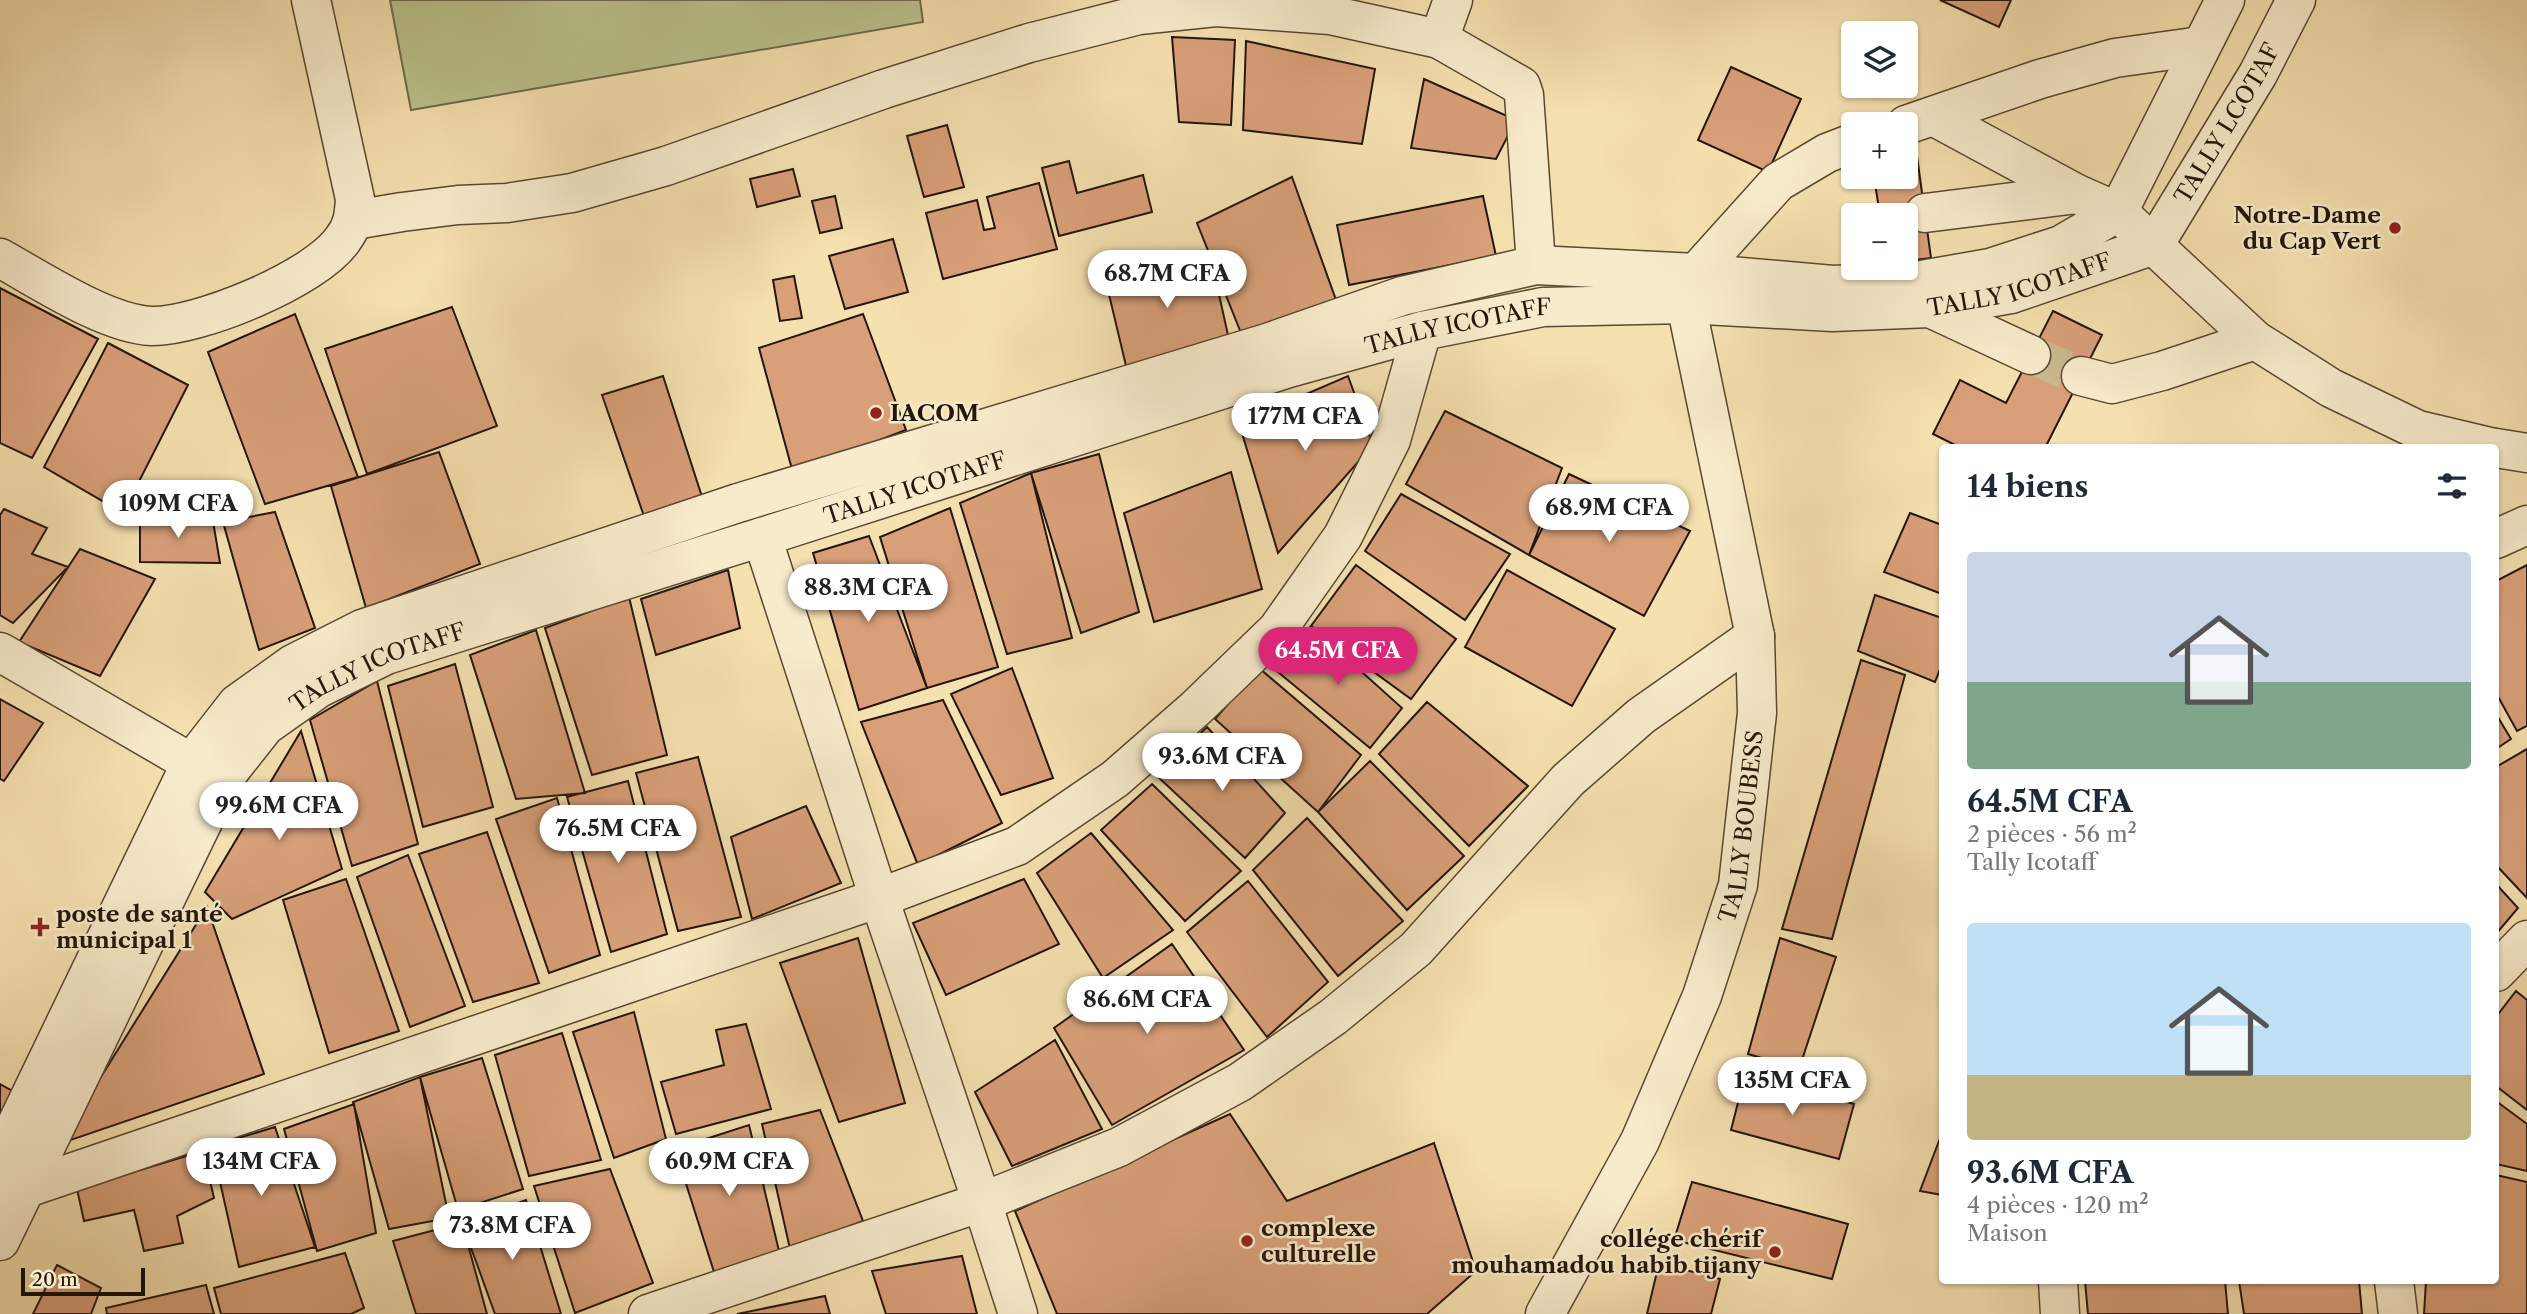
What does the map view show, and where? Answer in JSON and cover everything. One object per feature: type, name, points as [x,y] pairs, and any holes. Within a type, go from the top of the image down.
[{"type":"street","points":[[0,258],[109,316],[150,326],[192,320],[256,298],[313,267],[342,242],[354,220],[355,199],[311,0]]},
{"type":"street","points":[[1439,39],[1452,0]]},
{"type":"street","points":[[2118,212],[2225,0]]},
{"type":"street","name":"TALLY LCOTAF","points":[[2154,245],[2258,75],[2296,0]]},
{"type":"street","points":[[354,220],[458,205],[507,203],[572,193],[666,166],[884,89],[1029,43],[1139,15],[1216,7],[1316,8],[1439,39],[1521,86],[1524,95],[1535,265]]},
{"type":"street","points":[[1919,121],[2040,79],[2115,58],[2201,46]]},
{"type":"street","points":[[1919,121],[2118,212],[2255,341],[2331,388],[2418,430],[2478,444]]},
{"type":"street","points":[[1691,288],[1778,182],[1827,153],[1841,148]]},
{"type":"street","points":[[1925,213],[2077,194]]},
{"type":"street","name":"TALLY ICOTAFF","points":[[0,1159],[207,771],[319,688],[386,654],[1289,368],[1422,331],[1543,306],[1691,288],[1910,282],[1990,268],[2061,246],[2118,212]]},
{"type":"street","name":"TALLY ICOTAFF","points":[[1839,284],[1930,308],[2011,293],[2154,245]]},
{"type":"street","name":"TALLY ICOTAFF","points":[[0,1241],[13,1193],[237,704],[293,664],[362,629],[738,503],[1266,343],[1402,296],[1535,265],[1691,288]]},
{"type":"street","name":"TALLY BOUBESS","points":[[1545,1314],[1640,1141],[1702,996],[1738,885],[1757,713],[1755,636],[1691,288]]},
{"type":"street","points":[[1930,308],[2031,355]]},
{"type":"street","points":[[13,1193],[879,898],[1017,846],[1115,779],[1195,709],[1278,630],[1343,536],[1391,440],[1422,331]]},
{"type":"street","points":[[2081,376],[2112,384],[2255,341]]},
{"type":"street","points":[[2499,449],[2527,453]]},
{"type":"street","points":[[2499,538],[2527,525]]},
{"type":"street","points":[[762,537],[1018,1314]]},
{"type":"street","points":[[648,1314],[982,1202],[1119,1147],[1240,1082],[1333,1017],[1416,949],[1568,780],[1642,716],[1755,636]]},
{"type":"street","points":[[0,652],[207,771]]},
{"type":"street","points":[[2499,969],[2527,940]]},
{"type":"street","points":[[2058,1284],[2060,1314]]},
{"type":"street","points":[[2394,1284],[2398,1314]]},
{"type":"green space","points":[[390,0],[920,0],[923,22],[411,110]]},
{"type":"building","points":[[1940,0],[2011,0],[1999,27]]},
{"type":"building","points":[[1172,37],[1235,40],[1231,125],[1179,122]]},
{"type":"building","points":[[1246,41],[1375,69],[1362,144],[1243,130]]},
{"type":"building","points":[[1731,67],[1801,99],[1768,172],[1698,140]]},
{"type":"building","points":[[1424,79],[1516,120],[1496,159],[1411,148]]},
{"type":"building","points":[[947,125],[964,187],[924,197],[907,136]]},
{"type":"building","points":[[1069,161],[1077,193],[1143,175],[1152,212],[1059,236],[1042,168]]},
{"type":"building","points":[[1918,164],[1931,258],[1918,260],[1918,203],[1878,203],[1876,189],[1918,189]]},
{"type":"building","points":[[793,169],[800,196],[757,207],[750,179]]},
{"type":"building","points":[[1292,177],[1336,300],[1241,333],[1197,223]]},
{"type":"building","points":[[1039,183],[1057,249],[943,279],[926,213],[977,200],[984,230],[995,228],[987,197]]},
{"type":"building","points":[[835,196],[842,228],[820,233],[812,201]]},
{"type":"building","points":[[1483,196],[1496,256],[1349,285],[1337,225]]},
{"type":"building","points":[[893,239],[908,292],[845,309],[829,256]]},
{"type":"building","points":[[1210,254],[1228,335],[1127,370],[1106,282]]},
{"type":"building","points":[[794,276],[802,318],[780,321],[773,280]]},
{"type":"building","points":[[0,288],[98,339],[32,458],[0,443]]},
{"type":"building","points":[[452,307],[497,426],[367,474],[325,349]]},
{"type":"building","points":[[2053,311],[2102,335],[2047,444],[1953,444],[1933,434],[1960,380],[2006,403]]},
{"type":"building","points":[[295,314],[358,477],[265,504],[208,352]]},
{"type":"building","points":[[863,314],[906,430],[793,473],[759,348]]},
{"type":"building","points":[[108,343],[188,385],[123,513],[44,467]]},
{"type":"building","points":[[663,376],[703,500],[646,522],[602,395]]},
{"type":"building","points":[[1348,376],[1373,445],[1278,553],[1239,423]]},
{"type":"building","points":[[1445,411],[1562,468],[1529,555],[1406,484]]},
{"type":"building","points":[[439,452],[480,564],[366,608],[331,486]]},
{"type":"building","points":[[1099,454],[1139,612],[1081,633],[1031,473]]},
{"type":"building","points":[[1231,472],[1262,589],[1154,622],[1124,513]]},
{"type":"building","points":[[1031,473],[1072,638],[1007,654],[960,503]]},
{"type":"building","points":[[1569,474],[1690,531],[1644,616],[1529,555]]},
{"type":"building","points":[[1401,494],[1510,554],[1465,620],[1365,551]]},
{"type":"building","points":[[950,508],[998,667],[927,688],[880,537]]},
{"type":"building","points":[[4,509],[47,528],[32,554],[68,567],[13,623],[0,615],[0,515]]},
{"type":"building","points":[[275,512],[315,628],[259,650],[223,522]]},
{"type":"building","points":[[1910,513],[1939,524],[1939,593],[1884,572]]},
{"type":"building","points":[[212,515],[220,563],[140,562],[140,517]]},
{"type":"building","points":[[869,536],[927,688],[859,710],[813,553]]},
{"type":"building","points":[[80,549],[155,579],[100,676],[19,642]]},
{"type":"building","points":[[1356,565],[1456,639],[1411,699],[1311,626]]},
{"type":"building","points":[[2527,565],[2527,726],[2517,731],[2499,698],[2499,579]]},
{"type":"building","points":[[728,570],[740,628],[656,655],[641,599]]},
{"type":"building","points":[[1507,570],[1615,629],[1572,706],[1465,647]]},
{"type":"building","points":[[1875,595],[1939,617],[1939,672],[1935,682],[1858,651]]},
{"type":"building","points":[[629,597],[667,755],[592,775],[545,628]]},
{"type":"building","points":[[1311,626],[1402,708],[1370,748],[1273,668]]},
{"type":"building","points":[[536,630],[585,793],[516,799],[470,655]]},
{"type":"building","points":[[1861,660],[1905,675],[1832,939],[1782,929]]},
{"type":"building","points":[[455,664],[493,807],[423,827],[388,686]]},
{"type":"building","points":[[1012,668],[1053,778],[1001,795],[951,694]]},
{"type":"building","points":[[1259,668],[1361,755],[1318,812],[1215,719]]},
{"type":"building","points":[[377,681],[418,844],[352,866],[310,720]]},
{"type":"building","points":[[0,699],[43,723],[4,781],[0,779]]},
{"type":"building","points":[[943,700],[1002,823],[918,865],[861,722]]},
{"type":"building","points":[[1427,702],[1528,786],[1469,846],[1379,754]]},
{"type":"building","points":[[2499,719],[2511,739],[2499,747]]},
{"type":"building","points":[[1207,727],[1285,813],[1245,858],[1157,776]]},
{"type":"building","points":[[301,731],[342,869],[232,919],[205,892]]},
{"type":"building","points":[[2527,749],[2527,898],[2499,868],[2499,765]]},
{"type":"building","points":[[698,757],[741,917],[678,931],[636,773]]},
{"type":"building","points":[[1370,761],[1464,856],[1407,910],[1318,812]]},
{"type":"building","points":[[628,781],[667,934],[611,952],[567,797]]},
{"type":"building","points":[[1152,784],[1241,871],[1185,921],[1101,830]]},
{"type":"building","points":[[557,798],[600,955],[549,973],[496,819]]},
{"type":"building","points":[[806,806],[841,883],[752,919],[731,837]]},
{"type":"building","points":[[1307,818],[1403,921],[1338,976],[1253,870]]},
{"type":"building","points":[[487,832],[539,983],[473,1002],[419,854]]},
{"type":"building","points":[[1091,833],[1173,930],[1103,978],[1037,873]]},
{"type":"building","points":[[408,855],[465,1006],[410,1027],[357,877]]},
{"type":"building","points":[[346,879],[399,1031],[329,1053],[283,900]]},
{"type":"building","points":[[1024,879],[1059,944],[946,995],[913,923]]},
{"type":"building","points":[[1248,881],[1328,982],[1267,1037],[1187,932]]},
{"type":"building","points":[[2499,887],[2518,908],[2499,930]]},
{"type":"building","points":[[207,907],[264,1074],[59,1144]]},
{"type":"building","points":[[858,938],[905,1103],[839,1122],[780,963]]},
{"type":"building","points":[[1780,938],[1836,957],[1799,1069],[1748,1054]]},
{"type":"building","points":[[1172,944],[1244,1050],[1112,1125],[1054,1028]]},
{"type":"building","points":[[2516,991],[2527,1000],[2527,1110],[2499,1088],[2499,1013]]},
{"type":"building","points":[[634,1012],[666,1139],[614,1158],[573,1032]]},
{"type":"building","points":[[746,1024],[771,1109],[676,1134],[661,1082],[724,1065],[716,1030]]},
{"type":"building","points":[[562,1033],[601,1160],[529,1176],[495,1055]]},
{"type":"building","points":[[1055,1040],[1102,1129],[1012,1166],[975,1092]]},
{"type":"building","points":[[482,1058],[523,1189],[458,1210],[420,1077]]},
{"type":"building","points":[[1745,1075],[1854,1104],[1839,1159],[1731,1130]]},
{"type":"building","points":[[420,1077],[449,1218],[389,1229],[353,1102]]},
{"type":"building","points":[[0,1084],[16,1093],[0,1121]]},
{"type":"building","points":[[2499,1103],[2527,1124],[2527,1171],[2499,1165]]},
{"type":"building","points":[[354,1104],[376,1233],[317,1251],[284,1129]]},
{"type":"building","points":[[820,1110],[863,1221],[790,1249],[762,1124]]},
{"type":"building","name":"complexe culturelle","points":[[1230,1114],[1287,1201],[1434,1143],[1476,1271],[1427,1314],[1057,1314],[1015,1211]]},
{"type":"building","points":[[749,1125],[779,1251],[714,1272],[675,1149]]},
{"type":"building","points":[[275,1127],[315,1247],[239,1267],[212,1146]]},
{"type":"building","points":[[1939,1141],[1939,1194],[1920,1191]]},
{"type":"building","points":[[203,1151],[214,1198],[177,1216],[183,1243],[144,1251],[134,1210],[84,1221],[77,1189]]},
{"type":"building","points":[[610,1169],[653,1283],[575,1313],[534,1186]]},
{"type":"building","points":[[2499,1176],[2527,1182],[2527,1314],[2424,1314],[2426,1284],[2499,1284]]},
{"type":"building","points":[[1692,1182],[1848,1224],[1832,1279],[1674,1240]]},
{"type":"building","points":[[526,1200],[561,1314],[495,1314],[462,1223]]},
{"type":"building","points":[[462,1223],[487,1314],[416,1314],[393,1241]]},
{"type":"building","points":[[345,1253],[364,1308],[351,1314],[221,1314],[214,1288]]},
{"type":"building","points":[[962,1256],[977,1314],[886,1314],[872,1271]]},
{"type":"building","points":[[1659,1263],[1720,1279],[1711,1314],[1647,1314]]},
{"type":"building","points":[[57,1265],[101,1288],[91,1314],[33,1314]]},
{"type":"building","points":[[2085,1284],[2225,1284],[2228,1314],[2088,1314]]},
{"type":"building","points":[[2239,1284],[2359,1284],[2362,1314],[2244,1314]]},
{"type":"building","points":[[206,1285],[214,1314],[107,1314],[106,1308]]},
{"type":"building","points":[[825,1296],[830,1314],[737,1314]]},
{"type":"tunnel","points":[[2031,355],[2081,376]]},
{"type":"place","name":"Notre-Dame du Cap Vert","points":[[2395,228]]},
{"type":"place","name":"IACOM","points":[[876,413]]},
{"type":"place","name":"poste de santé municipal 1","points":[[40,927]]},
{"type":"place","name":"complexe culturelle","points":[[1247,1241]]},
{"type":"place","name":"collége chérif mouhamadou habib tijany","points":[[1775,1252]]}]
